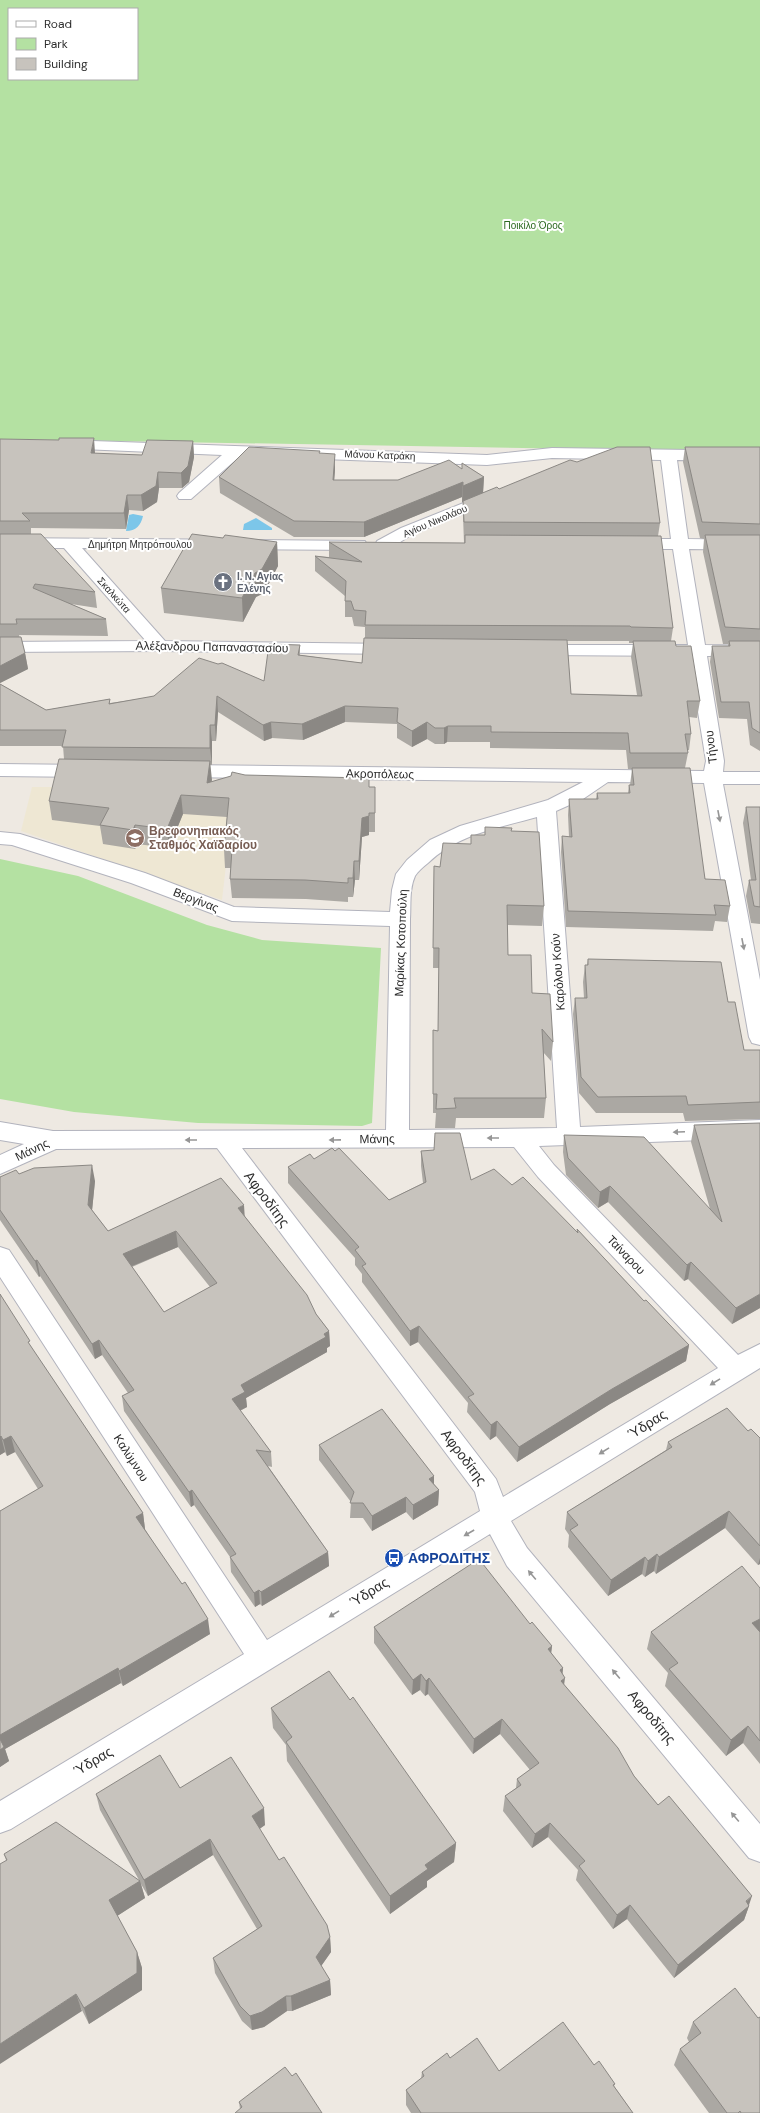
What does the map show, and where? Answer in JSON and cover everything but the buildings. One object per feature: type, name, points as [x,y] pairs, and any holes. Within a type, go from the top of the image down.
[{"type":"street","name":"Μάνου Κατράκη","points":[[47,445],[237,450],[487,460],[552,453],[668,456],[760,456]]},
{"type":"street","points":[[185,496],[237,450]]},
{"type":"street","points":[[582,468],[618,455]]},
{"type":"street","name":"Τήνου","points":[[668,456],[696,651],[715,761],[713,778],[760,1037]]},
{"type":"street","name":"Αγίου Νικολάου","points":[[383,545],[407,532],[503,492]]},
{"type":"street","name":"Δημήτρη Μητρόπουλου","points":[[0,543],[414,545]]},
{"type":"street","name":"Σκαλκώτα","points":[[69,544],[160,646]]},
{"type":"street","points":[[617,544],[760,545]]},
{"type":"street","name":"Αλέξανδρου Παπαναστασίου","points":[[0,646],[410,649]]},
{"type":"street","points":[[521,650],[760,651]]},
{"type":"street","points":[[0,770],[102,771]]},
{"type":"street","name":"Ακροπόλεως","points":[[165,771],[760,778]]},
{"type":"street","name":"Μαρίκας Κοτοπούλη","points":[[397,1139],[400,919],[403,881],[411,867],[428,852],[451,837],[484,824],[546,808],[585,790],[603,777]]},
{"type":"street","name":"Καρόλου Κούν","points":[[546,808],[569,1137]]},
{"type":"street","name":"Βεργίνας","points":[[0,838],[13,840],[138,878],[232,914],[400,919]]},
{"type":"street","name":"Μάνης","points":[[0,1165],[53,1140],[224,1141],[520,1138],[760,1129]]},
{"type":"street","points":[[0,1131],[53,1140]]},
{"type":"street","name":"Ταίναρου","points":[[520,1138],[546,1171],[736,1370]]},
{"type":"street","name":"Αφροδίτης","points":[[224,1141],[487,1487],[495,1517],[517,1558],[760,1847]]},
{"type":"street","name":"Καλύμνου","points":[[0,1257],[262,1659]]},
{"type":"street","name":"Ύδρας","points":[[0,1818],[262,1659],[399,1573],[495,1517],[760,1355]]},
{"type":"shaded area","name":"Βρεφονηπιακός Σταθμός Χαϊδαρίου","points":[[32,787],[235,787],[222,900],[21,831]]},
{"type":"green space","name":"Ποικίλο Όρος","points":[[0,0],[760,0],[760,452],[0,439]]},
{"type":"green space","points":[[0,859],[78,876],[207,925],[262,940],[381,948],[372,1123],[362,1126],[198,1123],[74,1112],[0,1099]]},
{"type":"water","points":[[133,514],[143,516],[142,519],[135,529],[126,531],[129,515]]},
{"type":"water","points":[[256,518],[272,528],[272,530],[243,530],[244,524]]},
{"type":"place","name":"Ι. Ν. Αγίας Ελένης","points":[[223,582]]},
{"type":"place","name":"Βρεφονηπιακός Σταθμός Χαϊδαρίου","points":[[135,838]]},
{"type":"place","name":"ΑΦΡΟΔΙΤΗΣ","points":[[394,1558]]}]
